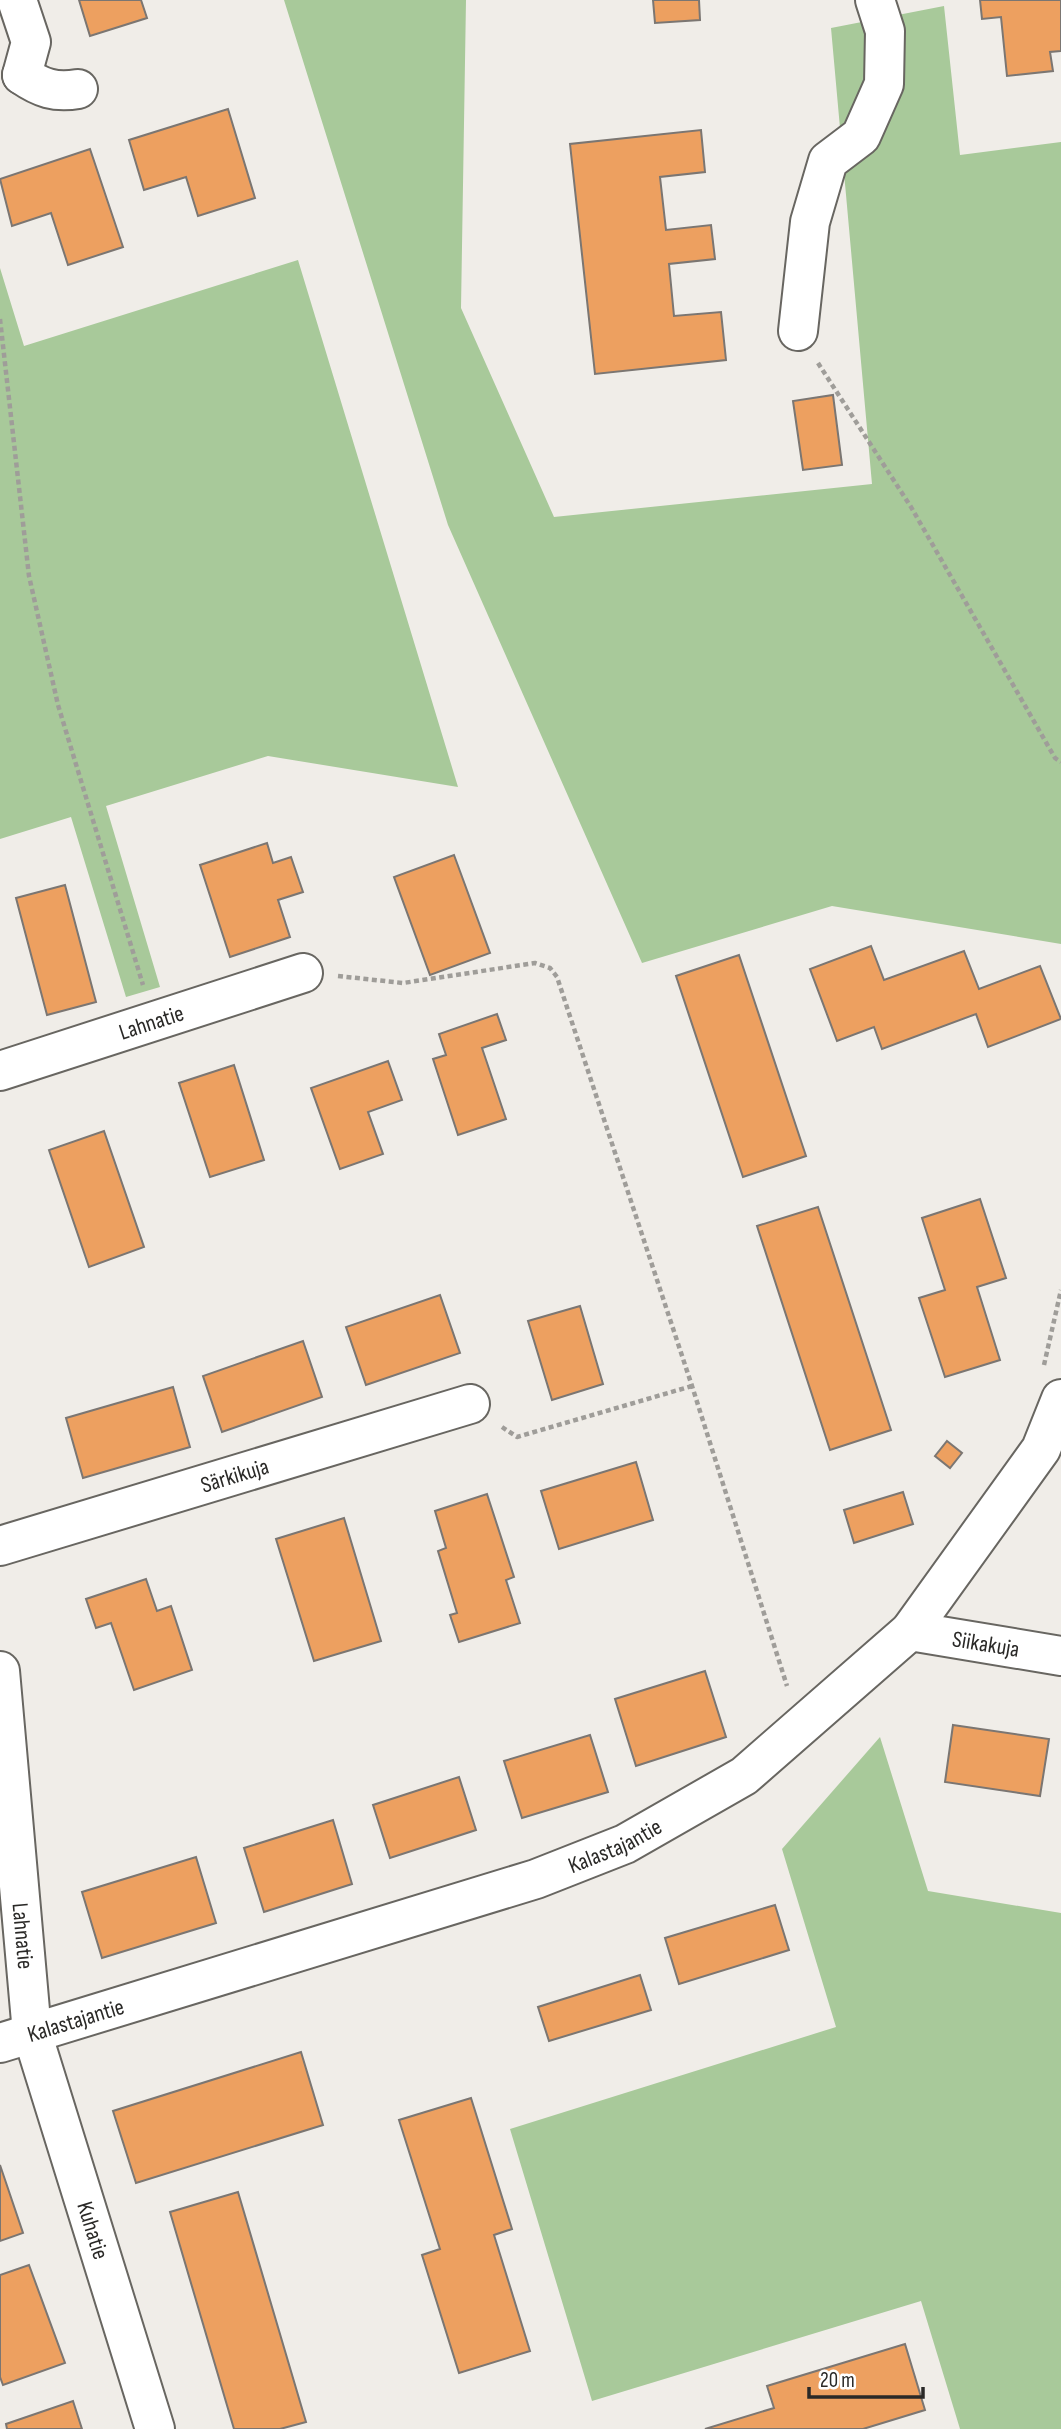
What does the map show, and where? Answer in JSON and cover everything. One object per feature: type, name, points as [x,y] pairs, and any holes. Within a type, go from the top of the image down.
[{"type":"street","points":[[17,0],[31,42],[11,80],[63,92],[78,89]]},
{"type":"street","points":[[797,331],[810,222],[828,161],[861,136],[884,84],[885,31],[875,0]]},
{"type":"street","name":"Lahnatie","points":[[0,1071],[153,1019],[303,973]]},
{"type":"street","name":"Kalastajantie","points":[[16,2038],[536,1879],[625,1844],[744,1776],[910,1631],[1041,1449],[1051,1385]]},
{"type":"street","name":"Särkikuja","points":[[0,1546],[470,1404]]},
{"type":"street","name":"Siikakuja","points":[[910,1631],[1061,1656]]},
{"type":"street","name":"Lahnatie","points":[[0,1671],[16,2038]]},
{"type":"street","name":"Kuhatie","points":[[16,2038],[155,2429]]},
{"type":"path","points":[[0,320],[32,589],[58,705],[153,1019]]},
{"type":"path","points":[[797,331],[911,507],[1055,758],[1061,762]]},
{"type":"path","points":[[303,973],[403,983],[535,963],[550,968],[557,976],[692,1386],[799,1727]]},
{"type":"path","points":[[1051,1385],[1061,1290]]},
{"type":"path","points":[[470,1404],[517,1437],[692,1386]]},
{"type":"green space","points":[[284,0],[466,0],[461,308],[554,517],[872,484],[831,28],[944,6],[960,155],[1061,142],[1061,944],[832,906],[642,963],[448,525]]},
{"type":"green space","points":[[298,260],[458,787],[268,756],[106,806],[160,987],[126,997],[71,817],[0,839],[0,268],[24,346]]},
{"type":"green space","points":[[880,1737],[928,1891],[1061,1913],[1061,2429],[960,2429],[921,2301],[592,2401],[510,2129],[836,2027],[782,1849]]},
{"type":"building","points":[[79,0],[141,0],[147,18],[90,36]]},
{"type":"building","points":[[653,0],[699,0],[700,20],[655,23]]},
{"type":"building","points":[[980,0],[1061,0],[1061,51],[1050,52],[1053,71],[1007,76],[1001,17],[982,19]]},
{"type":"building","points":[[228,109],[255,198],[198,216],[186,177],[144,190],[129,140]]},
{"type":"building","points":[[701,130],[705,172],[660,177],[666,230],[711,225],[715,259],[669,264],[674,316],[721,312],[726,360],[595,374],[570,144]]},
{"type":"building","points":[[90,149],[123,247],[68,265],[51,213],[12,226],[0,179]]},
{"type":"building","points":[[833,395],[842,465],[803,470],[793,401]]},
{"type":"building","points":[[267,843],[273,863],[291,857],[303,892],[278,900],[290,937],[230,957],[200,865]]},
{"type":"building","points":[[454,855],[490,953],[430,975],[394,877]]},
{"type":"building","points":[[65,885],[96,1002],[47,1015],[16,898]]},
{"type":"building","points":[[871,946],[884,980],[964,951],[979,989],[1040,966],[1061,1019],[988,1047],[976,1014],[882,1049],[874,1027],[837,1041],[810,969]]},
{"type":"building","points":[[739,955],[806,1156],[743,1177],[676,976]]},
{"type":"building","points":[[497,1014],[506,1040],[482,1048],[506,1119],[458,1135],[433,1059],[446,1055],[439,1034]]},
{"type":"building","points":[[388,1061],[402,1100],[368,1112],[383,1154],[340,1169],[311,1088]]},
{"type":"building","points":[[234,1065],[264,1160],[210,1177],[179,1083]]},
{"type":"building","points":[[104,1131],[144,1247],[89,1267],[49,1150]]},
{"type":"building","points":[[980,1199],[1006,1278],[977,1287],[1000,1360],[945,1377],[919,1298],[945,1290],[922,1218]]},
{"type":"building","points":[[818,1207],[891,1430],[830,1450],[757,1226]]},
{"type":"building","points":[[440,1295],[460,1353],[366,1385],[346,1327]]},
{"type":"building","points":[[580,1306],[603,1384],[552,1400],[528,1321]]},
{"type":"building","points":[[303,1341],[322,1397],[222,1432],[203,1376]]},
{"type":"building","points":[[173,1387],[190,1447],[83,1478],[66,1418]]},
{"type":"building","points":[[947,1441],[962,1453],[950,1468],[935,1456]]},
{"type":"building","points":[[636,1462],[653,1520],[559,1549],[541,1491]]},
{"type":"building","points":[[903,1492],[913,1524],[854,1543],[844,1510]]},
{"type":"building","points":[[487,1494],[514,1577],[506,1580],[520,1623],[459,1642],[450,1615],[457,1613],[438,1551],[446,1548],[435,1511]]},
{"type":"building","points":[[344,1518],[381,1641],[314,1661],[276,1539]]},
{"type":"building","points":[[146,1579],[157,1611],[171,1606],[192,1670],[134,1690],[111,1623],[96,1628],[86,1599]]},
{"type":"building","points":[[705,1671],[726,1737],[636,1766],[615,1699]]},
{"type":"building","points":[[953,1725],[1049,1739],[1040,1796],[945,1782]]},
{"type":"building","points":[[590,1735],[608,1792],[522,1818],[504,1761]]},
{"type":"building","points":[[459,1777],[476,1830],[390,1858],[373,1805]]},
{"type":"building","points":[[333,1820],[352,1884],[264,1912],[244,1848]]},
{"type":"building","points":[[196,1857],[216,1923],[102,1958],[82,1892]]},
{"type":"building","points":[[775,1905],[789,1950],[679,1984],[665,1938]]},
{"type":"building","points":[[640,1975],[651,2010],[549,2041],[538,2007]]},
{"type":"building","points":[[301,2052],[323,2125],[136,2183],[113,2111]]},
{"type":"building","points":[[471,2098],[512,2229],[494,2235],[530,2351],[459,2373],[422,2255],[440,2249],[399,2120]]},
{"type":"building","points":[[0,2165],[23,2233],[0,2241]]},
{"type":"building","points":[[238,2192],[306,2422],[280,2429],[234,2429],[170,2212]]},
{"type":"building","points":[[29,2265],[65,2363],[3,2385],[0,2377],[0,2275]]},
{"type":"building","points":[[905,2344],[925,2410],[863,2429],[705,2429],[774,2408],[767,2386]]},
{"type":"building","points":[[73,2401],[82,2429],[7,2429],[6,2424]]}]
